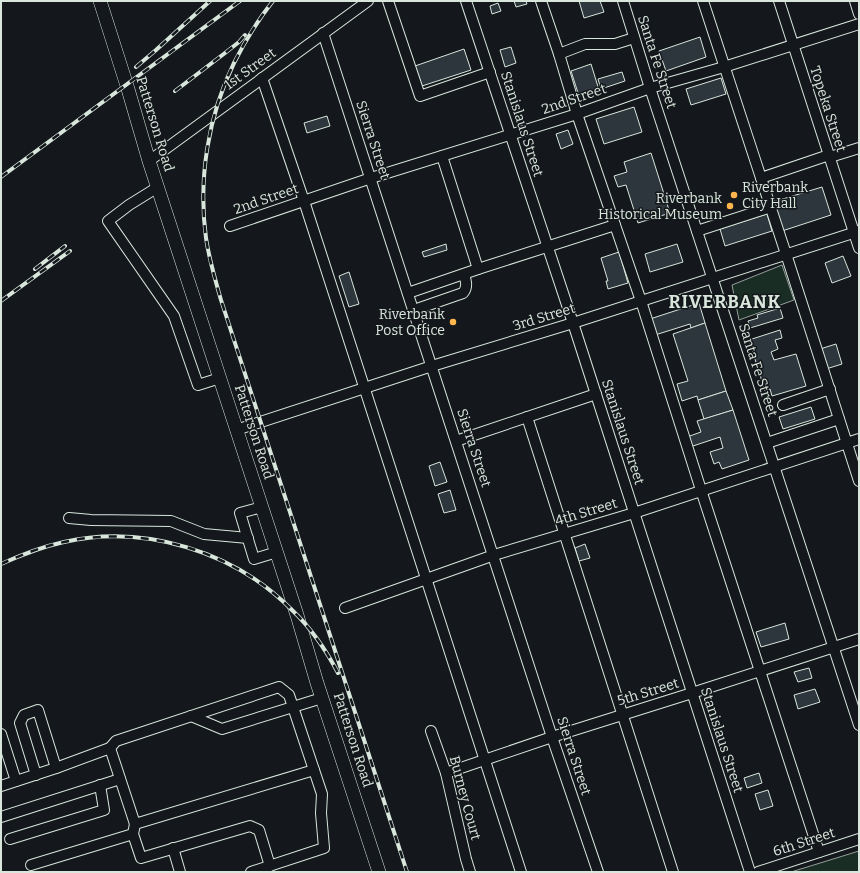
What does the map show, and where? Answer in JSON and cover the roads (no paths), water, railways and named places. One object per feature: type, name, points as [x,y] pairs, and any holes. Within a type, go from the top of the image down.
[{"type":"main road","name":"Patterson Road","points":[[100,1],[149,161],[277,552],[322,698],[379,872]]},
{"type":"street","name":"1st Street","points":[[149,161],[368,1]]},
{"type":"street","points":[[388,1],[420,96],[490,72]]},
{"type":"street","name":"Stanislaus Street","points":[[466,1],[596,394],[750,872]]},
{"type":"street","points":[[541,1],[577,114],[641,301],[819,852]]},
{"type":"street","name":"Santa Fe Street","points":[[623,1],[650,88],[859,725]]},
{"type":"street","points":[[703,1],[859,481]]},
{"type":"street","name":"Topeka Street","points":[[779,1],[829,156],[857,232],[859,248]]},
{"type":"street","points":[[855,1],[859,14]]},
{"type":"street","name":"2nd Street","points":[[230,226],[371,178],[577,114],[650,88],[859,24]]},
{"type":"street","name":"Sierra Street","points":[[323,33],[552,736],[598,872]]},
{"type":"street","points":[[559,54],[585,44],[614,44],[634,38]]},
{"type":"street","points":[[262,78],[304,201],[521,872]]},
{"type":"street","points":[[761,178],[859,148]]},
{"type":"street","points":[[442,156],[478,269]]},
{"type":"street","points":[[158,186],[108,221],[174,316],[198,385],[220,378]]},
{"type":"street","points":[[697,231],[771,208]]},
{"type":"street","points":[[408,293],[547,246],[615,225]]},
{"type":"street","name":"3rd Street","points":[[236,430],[432,366],[573,324],[857,232]]},
{"type":"street","points":[[414,310],[463,293],[466,290],[467,284],[464,274]]},
{"type":"street","points":[[783,404],[830,389]]},
{"type":"street","points":[[456,441],[596,394]]},
{"type":"street","points":[[527,417],[673,872]]},
{"type":"street","points":[[767,443],[839,419]]},
{"type":"street","name":"4th Street","points":[[345,608],[494,555],[565,534],[859,439]]},
{"type":"street","points":[[262,507],[240,513],[254,559],[277,552]]},
{"type":"street","points":[[69,518],[91,520],[171,521],[204,534],[248,538]]},
{"type":"street","name":"5th Street","points":[[446,773],[552,736],[859,639]]},
{"type":"street","points":[[1,786],[110,748],[116,741],[279,687],[289,695],[322,794],[324,848],[251,872]]},
{"type":"street","points":[[191,716],[222,729],[322,698]]},
{"type":"street","points":[[36,775],[20,723],[24,715],[38,710],[56,768]]},
{"type":"street","name":"Burney Court","points":[[431,731],[446,773],[470,872]]},
{"type":"street","points":[[1,734],[16,781]]},
{"type":"street","points":[[110,748],[120,778],[141,858],[250,826],[259,830],[270,866]]},
{"type":"street","points":[[31,865],[134,829],[314,770]]},
{"type":"street","points":[[1,817],[120,778]]},
{"type":"street","points":[[10,839],[104,810],[100,785]]},
{"type":"street","name":"6th Street","points":[[758,872],[859,839]]},
{"type":"street","points":[[173,848],[180,872]]},
{"type":"railway","points":[[136,67],[210,1]]},
{"type":"railway","points":[[1,177],[240,1]]},
{"type":"railway","points":[[273,1],[257,23],[238,55],[225,83],[218,104],[207,148],[204,171],[203,193],[206,238],[210,261],[221,300],[407,872]]},
{"type":"railway","points":[[175,91],[239,42],[245,35]]},
{"type":"railway","points":[[35,269],[65,246]]},
{"type":"railway","points":[[1,301],[70,251]]},
{"type":"railway","points":[[1,564],[47,546],[94,537],[125,537],[156,540],[186,547],[215,558],[243,572],[269,589],[306,624],[338,673]]},
{"type":"place","name":"Riverbank City Hall","points":[[734,195]]},
{"type":"place","name":"Riverbank Historical Museum","points":[[730,206]]},
{"type":"place","name":"Riverbank Post Office","points":[[453,322]]},
{"type":"district","name":"RIVERBANK","points":[[725,302]]}]
